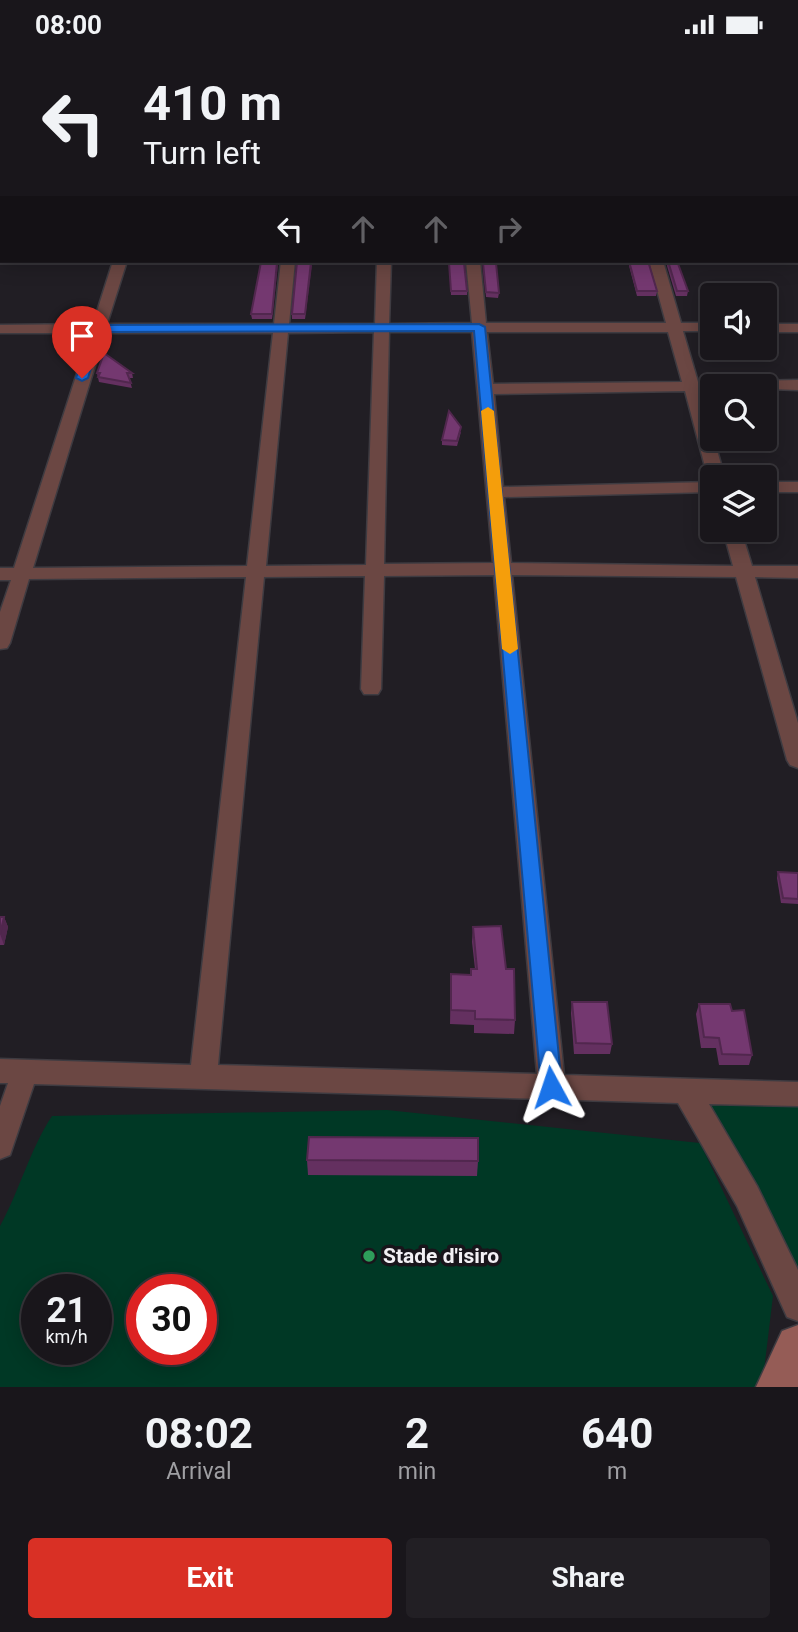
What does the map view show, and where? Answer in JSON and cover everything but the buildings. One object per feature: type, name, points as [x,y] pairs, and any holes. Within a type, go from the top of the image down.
[{"type":"main road","points":[[779,1387],[798,1347]]},
{"type":"street","points":[[0,643],[119,263]]},
{"type":"street","points":[[203,1077],[288,263]]},
{"type":"street","points":[[371,689],[384,263]]},
{"type":"street","points":[[473,263],[551,1087]]},
{"type":"street","points":[[657,263],[713,465]]},
{"type":"street","points":[[0,328],[700,327]]},
{"type":"street","points":[[777,328],[798,328]]},
{"type":"street","points":[[485,389],[798,385]]},
{"type":"street","points":[[495,492],[700,487]]},
{"type":"street","points":[[777,487],[798,487]]},
{"type":"street","points":[[735,542],[798,760]]},
{"type":"street","points":[[0,574],[375,569],[798,572]]},
{"type":"street","points":[[0,1146],[12,1071],[798,1094]]},
{"type":"street","points":[[686,1091],[708,1124],[773,1245],[798,1306]]},
{"type":"green space","points":[[699,1098],[798,1102],[798,1284]]},
{"type":"green space","name":"Stade d'isiro","points":[[387,1110],[700,1143],[773,1296],[762,1387],[0,1387],[0,1226],[52,1116]]},
{"type":"slow traffic","points":[[488,411],[510,649]]},
{"type":"place","name":"Stade d'isiro","points":[[369,1256]]},
{"type":"route","points":[[82,378],[97,329],[479,327],[551,1087]]}]
